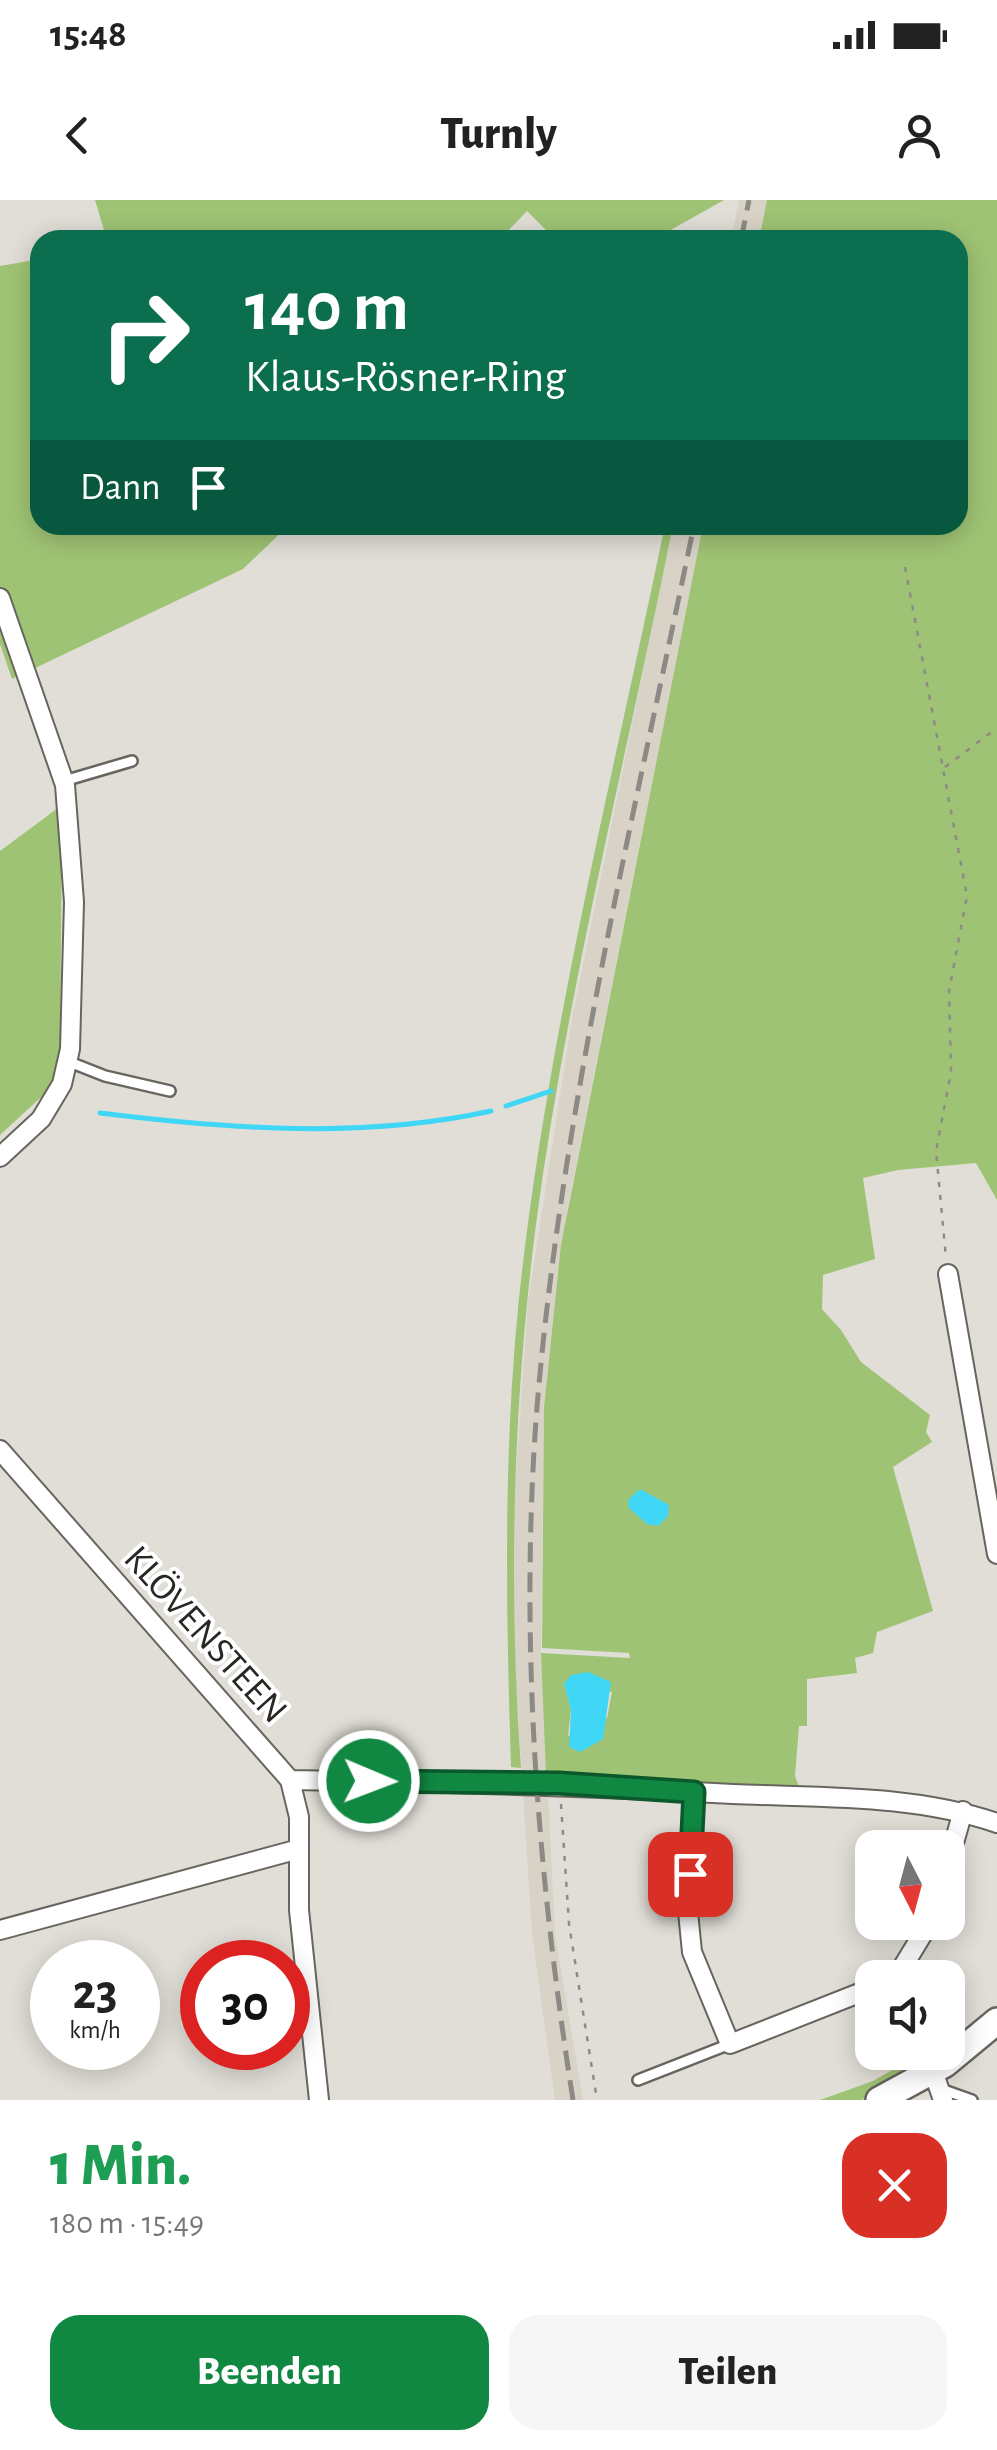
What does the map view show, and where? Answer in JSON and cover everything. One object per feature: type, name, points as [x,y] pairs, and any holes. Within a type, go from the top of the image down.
[{"type":"main road","points":[[965,2031],[997,2005]]},
{"type":"main road","points":[[879,2100],[939,2078],[997,2022]]},
{"type":"street","points":[[0,598],[64,781],[70,813],[74,902],[67,1061],[62,1084],[41,1119],[0,1157]]},
{"type":"street","points":[[948,1274],[997,1554]]},
{"type":"street","name":"KLÖVENSTEEN","points":[[0,1450],[290,1780],[559,1783],[900,1801],[963,1812],[997,1823]]},
{"type":"street","points":[[290,1780],[299,1817],[299,1910],[320,2100]]},
{"type":"street","points":[[694,1792],[688,1912],[692,1952],[730,2044],[855,1995]]},
{"type":"street","points":[[958,1830],[963,1812]]},
{"type":"street","points":[[0,1930],[299,1849]]},
{"type":"lane","points":[[64,781],[132,761]]},
{"type":"lane","points":[[67,1061],[105,1076],[170,1092]]},
{"type":"lane","points":[[638,2080],[730,2044]]},
{"type":"lane","points":[[939,2078],[972,2100]]},
{"type":"path","points":[[905,566],[967,896],[949,991],[951,1072],[936,1151],[948,1274]]},
{"type":"path","points":[[944,768],[997,728]]},
{"type":"path","points":[[559,1783],[569,1924],[597,2100]]},
{"type":"shaded area","points":[[739,200],[767,200],[761,230],[733,230]]},
{"type":"shaded area","points":[[671,535],[701,535],[568,1205],[544,1408],[541,1653],[555,1933],[583,2100],[555,2100],[532,1934],[513,1635],[514,1503],[528,1302],[572,1018]]},
{"type":"green space","points":[[95,200],[724,200],[671,230],[546,230],[527,211],[509,230],[104,230]]},
{"type":"green space","points":[[767,200],[997,200],[997,1200],[976,1163],[898,1170],[863,1178],[875,1259],[823,1275],[822,1309],[861,1362],[930,1415],[926,1432],[932,1442],[893,1467],[933,1611],[877,1632],[873,1653],[855,1658],[857,1673],[807,1679],[807,1726],[799,1726],[795,1776],[800,1789],[546,1774],[541,1653],[630,1658],[629,1653],[542,1648],[544,1408],[561,1245],[701,535],[968,535],[968,230],[761,230]],"holes":[[[564,1684],[612,1692],[607,1718],[568,1736],[571,1710]]]},
{"type":"green space","points":[[30,261],[30,535],[279,535],[243,569],[12,679],[0,644],[0,266]]},
{"type":"green space","points":[[663,535],[671,535],[581,961],[536,1224],[522,1359],[515,1495],[515,1632],[521,1768],[511,1767],[507,1591],[508,1474],[519,1298],[546,1103]]},
{"type":"green space","points":[[62,805],[60,1065],[51,1088],[0,1135],[0,851]]},
{"type":"green space","points":[[892,2070],[906,2070],[862,2100],[820,2100]]},
{"type":"water","points":[[640,1489],[669,1505],[668,1516],[658,1526],[647,1524],[629,1508],[628,1500]]},
{"type":"water","points":[[588,1672],[611,1682],[603,1739],[580,1752],[569,1747],[571,1710],[564,1684],[571,1675]]},
{"type":"waterway","points":[[506,1106],[551,1091]]},
{"type":"waterway","points":[[100,1113],[296,1129],[394,1125],[491,1111]]},
{"type":"railway","points":[[743,230],[749,200]]},
{"type":"railway","points":[[573,2100],[550,1928],[535,1754],[530,1581],[537,1407],[548,1296],[582,1074],[692,535]]},
{"type":"route","points":[[369,1781],[559,1783],[694,1792],[690,1874]]}]
